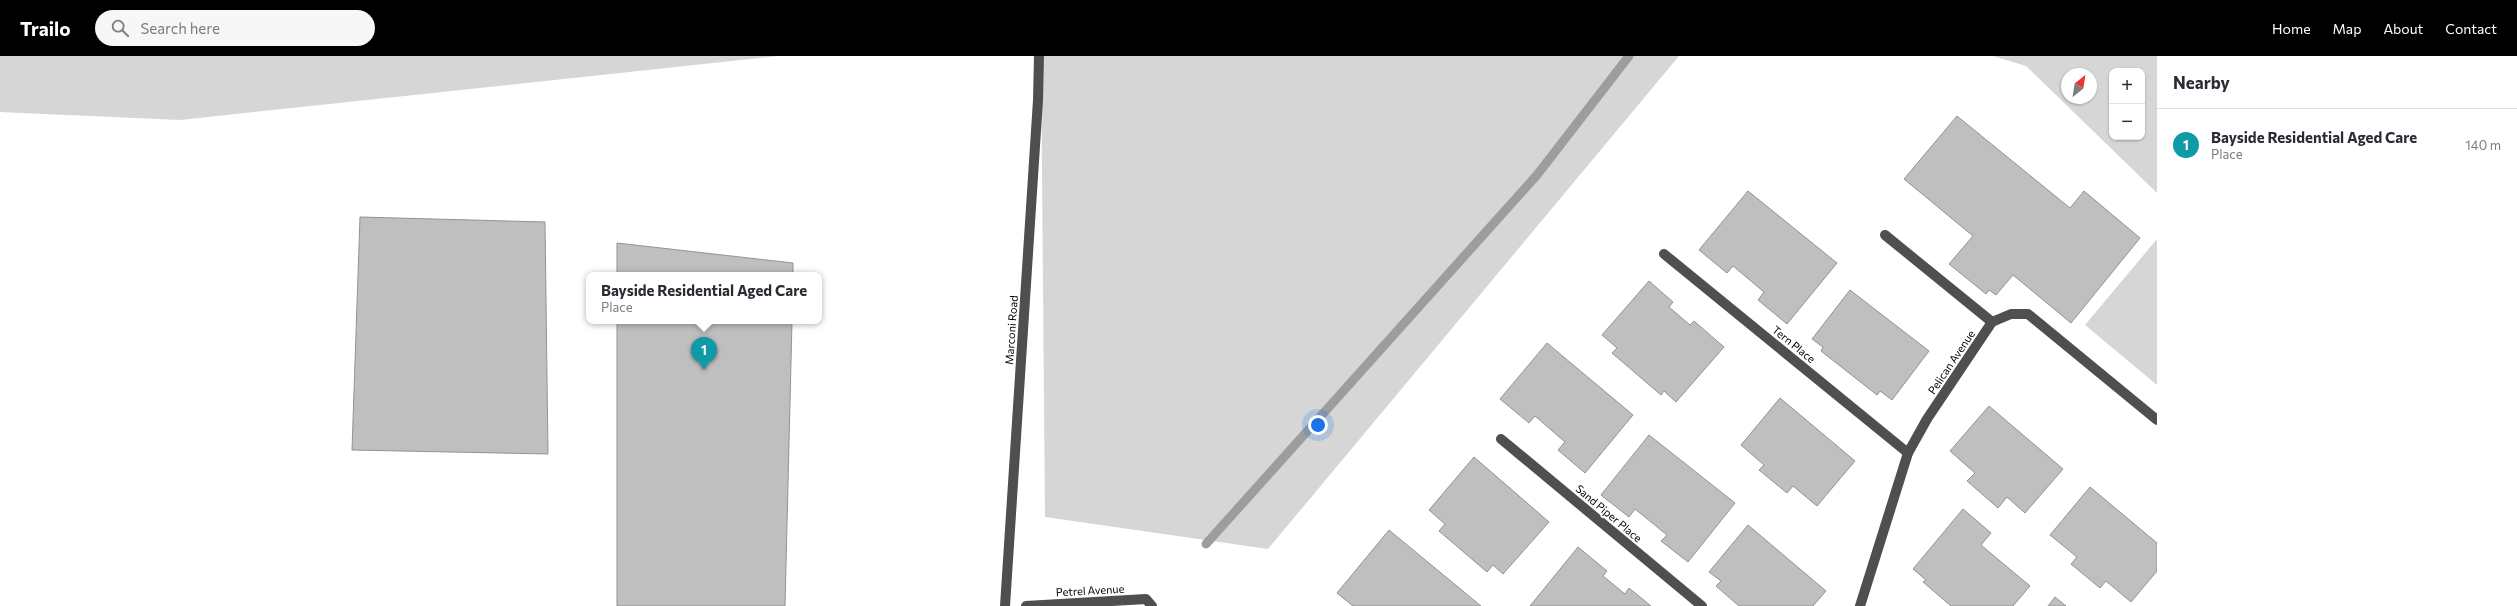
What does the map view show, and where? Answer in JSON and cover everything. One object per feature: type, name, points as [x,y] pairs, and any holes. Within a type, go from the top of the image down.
[{"type":"street","name":"Marconi Road","points":[[1005,606],[1038,100],[1039,56]]},
{"type":"street","points":[[1885,234],[1992,322],[2010,314],[2028,314],[2157,420]]},
{"type":"street","name":"Tern Place","points":[[1664,254],[1908,453]]},
{"type":"street","name":"Pelican Avenue","points":[[1860,606],[1908,453],[1927,419],[1992,322]]},
{"type":"street","name":"Sand Piper Place","points":[[1501,439],[1702,606]]},
{"type":"street","name":"Petrel Avenue","points":[[1026,606],[1146,599],[1152,606]]},
{"type":"shaded area","points":[[0,56],[778,56],[180,120],[0,112]]},
{"type":"shaded area","points":[[1041,56],[1679,56],[1268,549],[1045,517]]},
{"type":"shaded area","points":[[1993,56],[2157,56],[2157,193],[2065,104],[2097,104],[2097,68],[2061,68],[2061,100],[2026,66]]},
{"type":"shaded area","points":[[2157,239],[2157,385],[2085,325]]},
{"type":"building","points":[[1957,116],[2070,208],[2084,191],[2140,238],[2071,323],[2013,275],[1996,295],[1989,290],[1986,294],[1949,264],[1973,236],[1904,179]]},
{"type":"building","points":[[1748,191],[1837,263],[1787,324],[1758,300],[1764,292],[1733,266],[1727,273],[1699,250]]},
{"type":"building","points":[[360,217],[545,222],[548,454],[352,450]]},
{"type":"building","points":[[617,243],[793,263],[793,272],[617,272]]},
{"type":"building","points":[[1649,281],[1673,302],[1669,307],[1690,325],[1694,321],[1724,347],[1676,402],[1664,391],[1661,395],[1612,353],[1617,348],[1602,335]]},
{"type":"building","points":[[1850,290],[1929,351],[1892,400],[1880,391],[1877,395],[1821,351],[1823,347],[1812,339]]},
{"type":"building","points":[[617,324],[792,324],[785,606],[617,606]]},
{"type":"building","points":[[1547,343],[1633,415],[1585,473],[1558,450],[1565,442],[1535,416],[1529,423],[1500,399]]},
{"type":"building","points":[[1780,398],[1855,461],[1817,506],[1793,486],[1787,493],[1759,470],[1764,465],[1741,445]]},
{"type":"building","points":[[1989,406],[2063,469],[2025,513],[2007,497],[1998,508],[1967,481],[1975,473],[1950,451]]},
{"type":"building","points":[[1649,435],[1735,503],[1688,562],[1661,541],[1667,535],[1635,509],[1629,517],[1601,495]]},
{"type":"building","points":[[1474,457],[1549,522],[1503,574],[1493,565],[1487,572],[1439,531],[1445,524],[1429,510]]},
{"type":"building","points":[[2090,487],[2157,543],[2157,571],[2131,602],[2106,581],[2100,588],[2071,564],[2077,557],[2050,535]]},
{"type":"building","points":[[1963,509],[1991,533],[1981,545],[2030,586],[2013,606],[1951,606],[1923,582],[1926,580],[1913,569]]},
{"type":"building","points":[[1748,525],[1826,591],[1813,606],[1739,606],[1716,586],[1721,581],[1709,572]]},
{"type":"building","points":[[1389,530],[1481,606],[1353,606],[1337,593]]},
{"type":"building","points":[[1578,547],[1607,571],[1603,576],[1625,594],[1629,588],[1651,606],[1530,606]]},
{"type":"building","points":[[2055,597],[2066,606],[2048,606]]},
{"type":"waterway","points":[[1206,544],[1537,175],[1629,56]]},
{"type":"place","name":"Bayside Residential Aged Care","points":[[704,370]]}]
